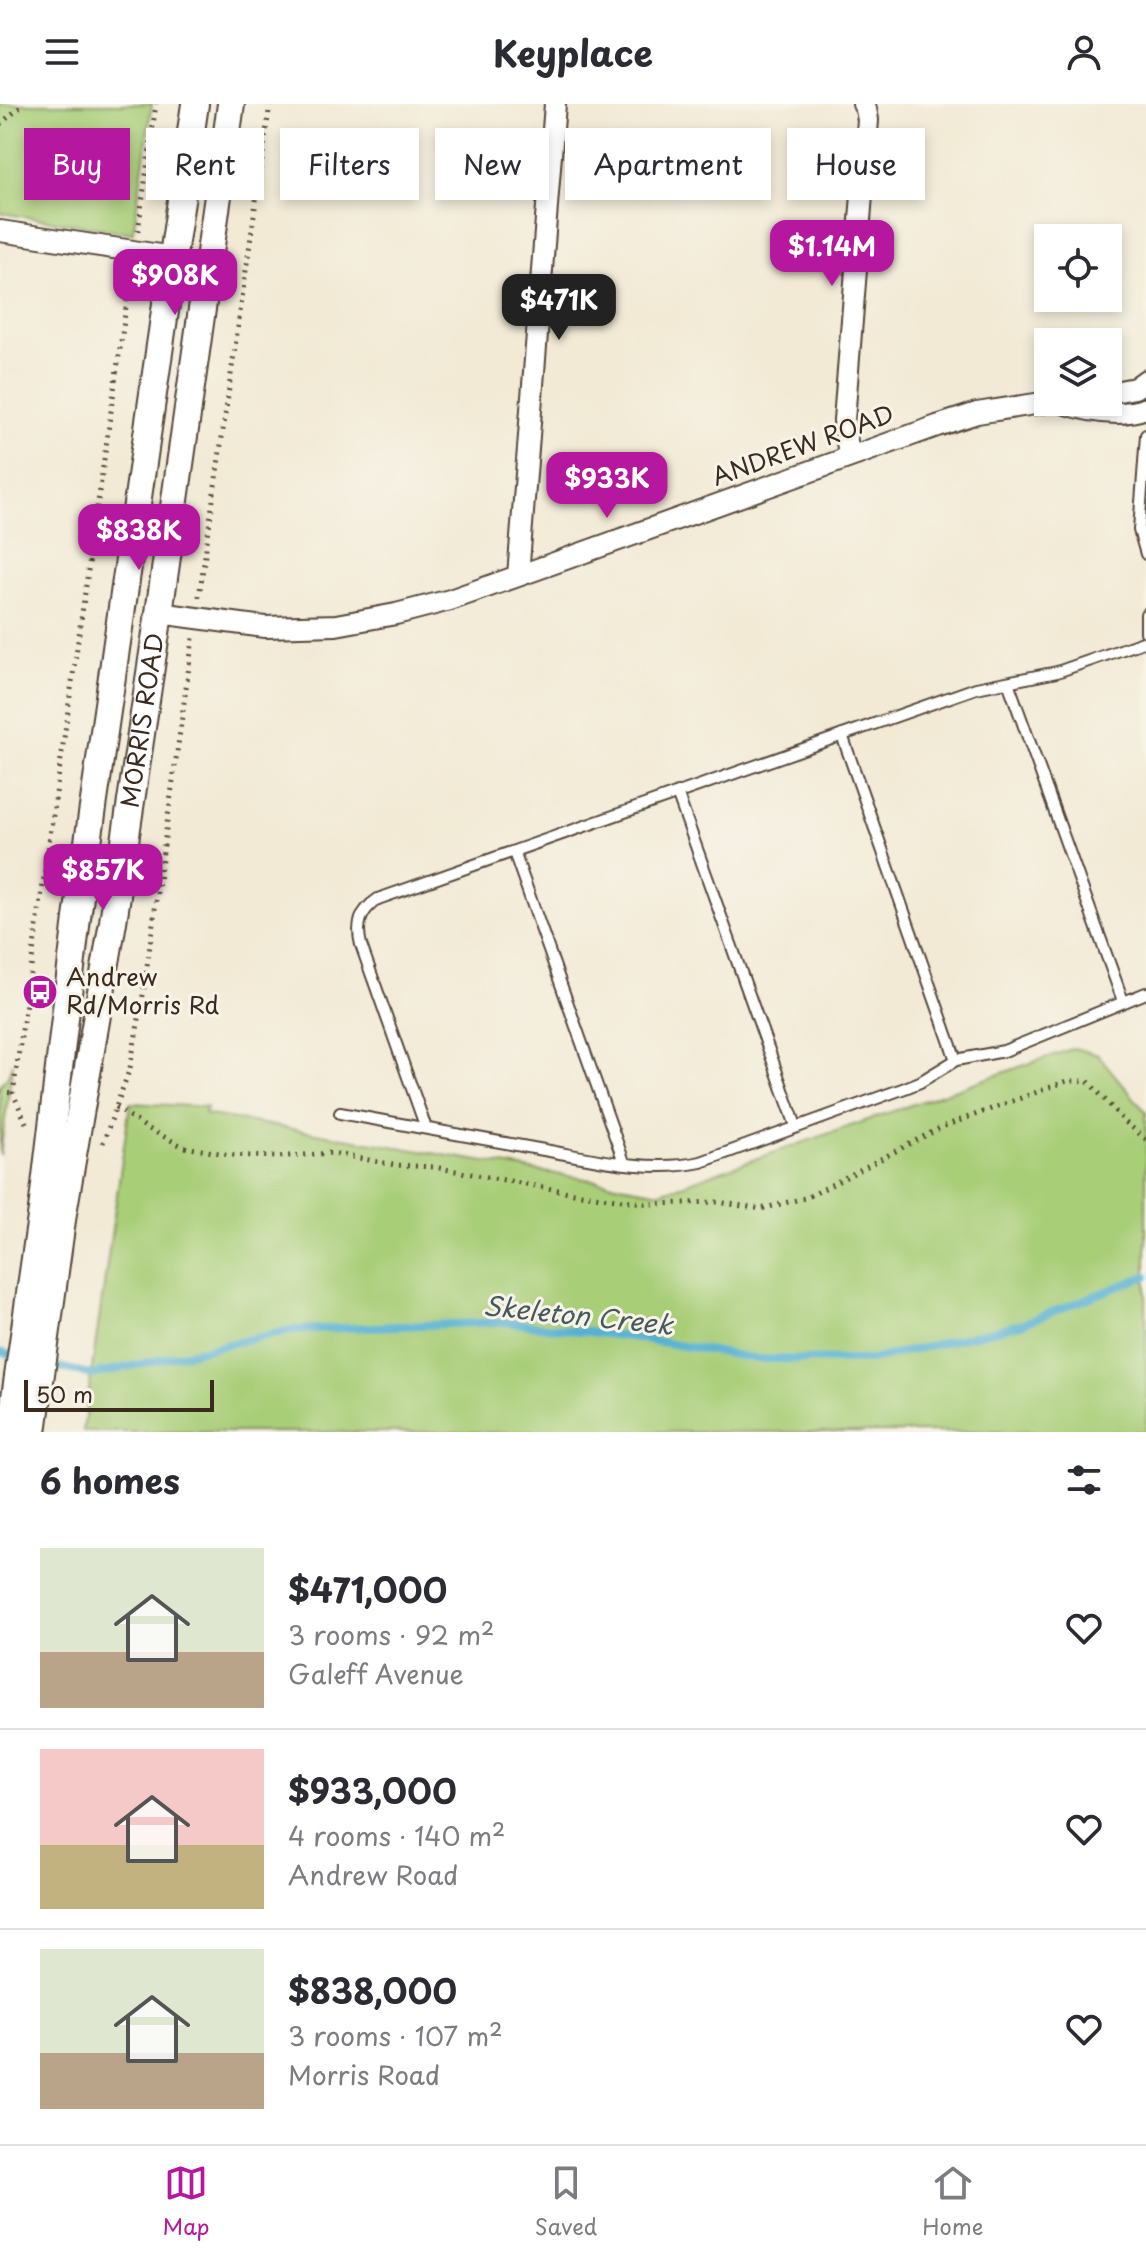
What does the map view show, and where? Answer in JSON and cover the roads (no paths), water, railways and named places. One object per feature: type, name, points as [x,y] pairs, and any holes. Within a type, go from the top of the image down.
[{"type":"street","name":"MORRIS ROAD","points":[[33,1432],[77,918],[195,104]]},
{"type":"street","name":"MORRIS ROAD","points":[[10,1432],[113,922],[231,104]]},
{"type":"street","points":[[518,576],[555,104]]},
{"type":"street","points":[[849,456],[844,420],[868,120],[863,104]]},
{"type":"street","points":[[0,231],[208,263]]},
{"type":"street","points":[[1122,390],[1146,385]]},
{"type":"street","name":"ANDREW ROAD","points":[[159,613],[265,627],[336,625],[396,614],[450,600],[977,413],[1034,404]]},
{"type":"street","points":[[1122,413],[1146,408]]},
{"type":"street","points":[[123,608],[159,613]]},
{"type":"lane","points":[[1146,435],[1139,530],[1146,554]]},
{"type":"lane","points":[[1146,614],[1146,632]]},
{"type":"lane","points":[[426,1128],[361,945],[359,924],[369,905],[378,899],[976,688],[1057,672],[1146,641]]},
{"type":"lane","points":[[1008,682],[1123,1001]]},
{"type":"lane","points":[[842,735],[956,1060]]},
{"type":"lane","points":[[677,793],[796,1126]]},
{"type":"lane","points":[[514,852],[624,1162]]},
{"type":"lane","points":[[340,1113],[624,1162],[662,1167],[691,1164],[920,1082],[956,1060],[1004,1051],[1146,993]]},
{"type":"waterway","name":"Skeleton Creek","points":[[47,1364],[92,1375],[291,1330],[506,1322],[637,1338],[758,1359],[871,1360],[1021,1324],[1146,1276]]},
{"type":"waterway","name":"Skeleton Creek","points":[[0,1352],[19,1357]]},
{"type":"place","name":"Andrew Rd/Morris Rd","points":[[40,992]]}]
